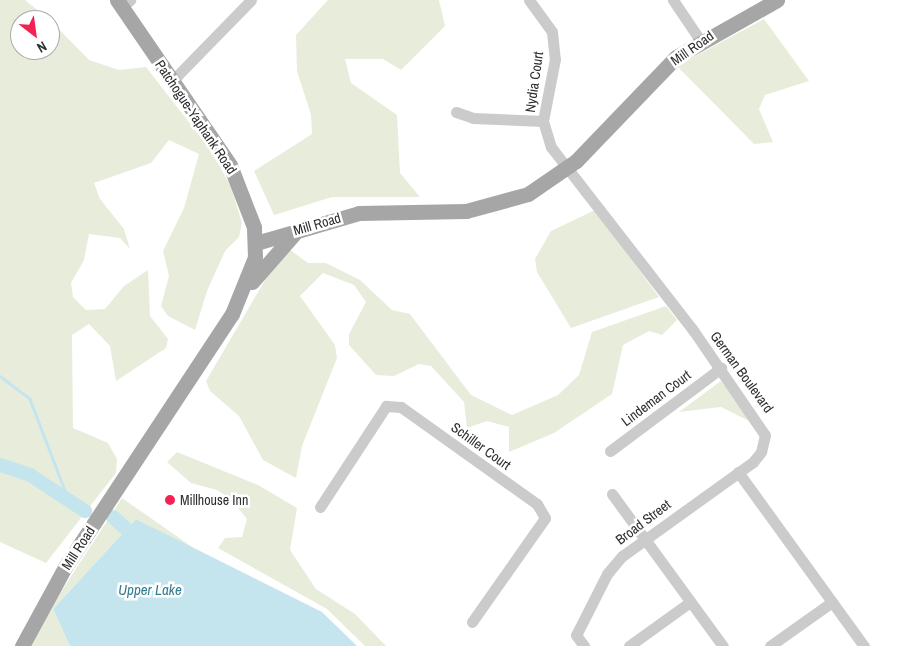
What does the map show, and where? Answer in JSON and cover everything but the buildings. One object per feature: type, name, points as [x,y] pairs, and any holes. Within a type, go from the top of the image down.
[{"type":"main road","name":"Mill Road","points":[[22,646],[65,567],[167,416],[245,290],[256,243],[304,227],[359,213],[452,212],[493,206],[528,194],[567,169],[668,64],[700,40],[777,0]]},
{"type":"main road","name":"Patchogue-Yaphank Road","points":[[123,2],[172,81],[236,174],[256,243]]},
{"type":"main road","points":[[245,290],[282,244],[304,227]]},
{"type":"street","points":[[172,81],[251,0]]},
{"type":"street","name":"Nydia Court","points":[[529,0],[552,32],[555,59],[543,121],[551,147],[567,169]]},
{"type":"street","points":[[673,0],[700,40]]},
{"type":"street","points":[[456,112],[473,118],[543,121]]},
{"type":"street","name":"German Boulevard","points":[[567,169],[721,368],[765,434],[761,452],[738,472]]},
{"type":"street","name":"Lindeman Court","points":[[610,451],[721,368]]},
{"type":"street","name":"Schiller Court","points":[[320,506],[386,406],[401,406],[537,504],[545,518],[472,622]]},
{"type":"street","points":[[738,472],[864,646]]},
{"type":"street","name":"Broad Street","points":[[584,646],[576,635],[607,574],[644,539],[738,472]]},
{"type":"street","points":[[612,494],[722,646]]},
{"type":"street","points":[[629,646],[690,602]]},
{"type":"street","points":[[770,646],[832,602]]},
{"type":"green space","points":[[0,0],[25,0],[38,10],[10,10],[10,60],[60,60],[60,30],[89,60],[119,70],[146,67],[212,152],[231,187],[242,223],[239,237],[225,251],[207,291],[195,330],[168,316],[161,306],[169,276],[163,251],[184,208],[199,154],[169,140],[151,163],[94,183],[100,199],[124,229],[130,249],[120,238],[89,234],[84,260],[71,283],[73,297],[86,310],[105,309],[124,286],[148,270],[150,316],[168,339],[166,348],[116,381],[110,346],[89,324],[72,335],[73,428],[108,443],[117,459],[116,473],[46,563],[0,542]]},
{"type":"green space","points":[[328,0],[439,0],[445,26],[401,70],[383,59],[345,59],[351,83],[397,115],[400,173],[420,197],[332,197],[274,215],[254,171],[312,134],[311,115],[297,71],[296,35]]},
{"type":"green space","points":[[764,19],[809,81],[765,95],[759,109],[773,142],[754,144],[677,66]]},
{"type":"green space","points":[[595,210],[659,297],[571,328],[537,272],[535,259],[551,231]]},
{"type":"green space","points":[[285,246],[308,263],[326,263],[360,280],[392,310],[410,314],[471,395],[512,415],[558,395],[579,375],[592,332],[666,306],[677,320],[662,335],[649,331],[623,345],[612,394],[554,433],[509,452],[509,427],[487,421],[467,428],[464,402],[431,366],[419,364],[394,376],[376,375],[349,345],[349,334],[366,302],[354,285],[323,273],[300,296],[335,345],[337,358],[302,446],[296,478],[263,460],[239,416],[210,391],[206,381]]},
{"type":"green space","points":[[721,381],[755,424],[721,407],[679,412]]},
{"type":"green space","points":[[177,452],[258,485],[297,508],[290,550],[316,589],[355,614],[386,646],[365,646],[327,609],[218,548],[225,538],[242,537],[247,519],[231,499],[217,490],[191,483],[167,462]]},
{"type":"green space","points":[[122,498],[195,549],[136,519],[53,609],[70,646],[31,646],[42,621]]},
{"type":"water","name":"Upper Lake","points":[[136,519],[322,612],[357,646],[70,646],[53,609]]},
{"type":"waterway","points":[[0,376],[30,399],[69,501]]},
{"type":"waterway","points":[[0,465],[30,475],[85,511]]},
{"type":"waterway","points":[[113,517],[141,542]]},
{"type":"place","name":"Millhouse Inn","points":[[170,500]]}]
